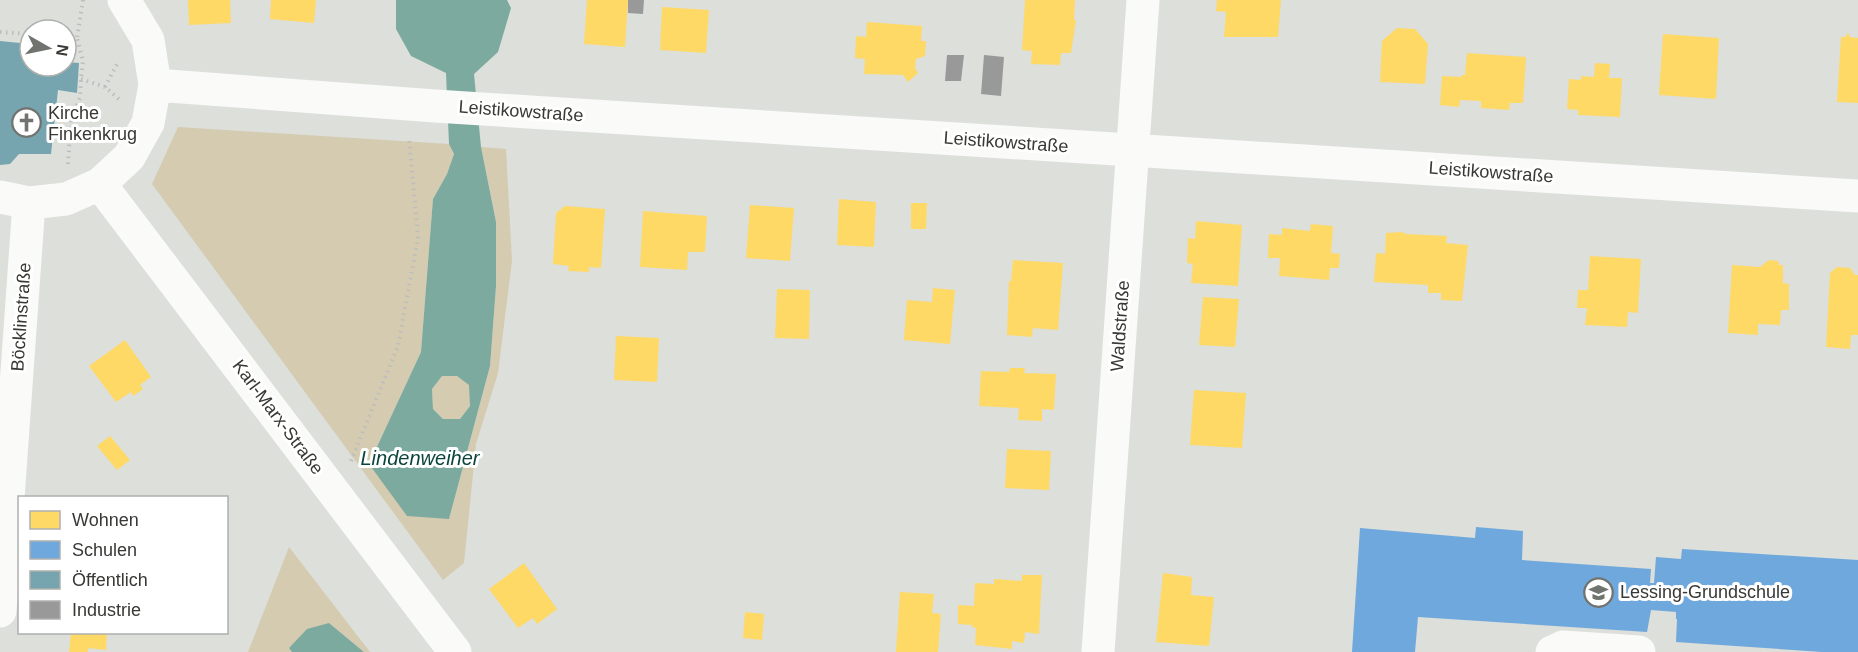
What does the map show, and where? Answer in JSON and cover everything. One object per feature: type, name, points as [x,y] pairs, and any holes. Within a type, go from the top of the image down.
[{"type":"street","points":[[15,200],[66,199],[100,184],[129,157],[148,123],[155,85],[148,40],[124,0]]},
{"type":"street","name":"Waldstraße","points":[[1098,652],[1143,0]]},
{"type":"street","name":"Leistikowstraße","points":[[155,85],[421,105],[1858,195]]},
{"type":"street","name":"Karl-Marx-Straße","points":[[100,184],[455,652]]},
{"type":"street","name":"Böcklinstraße","points":[[0,611],[15,200]]},
{"type":"street","points":[[1552,652],[1563,647],[1639,652]]},
{"type":"path","points":[[78,32],[83,0]]},
{"type":"path","points":[[0,32],[18,33]]},
{"type":"path","points":[[66,199],[71,119],[80,98],[83,61],[78,42]]},
{"type":"path","points":[[333,489],[355,454],[398,346],[418,238],[421,105]]},
{"type":"shaded area","points":[[178,127],[449,144],[454,154],[447,174],[433,199],[421,352],[369,464],[449,519],[490,366],[496,286],[496,222],[481,147],[506,149],[512,261],[498,373],[476,444],[464,563],[443,580],[152,184]]},
{"type":"shaded area","points":[[442,376],[457,376],[470,385],[470,406],[460,419],[443,419],[433,409],[432,389]]},
{"type":"shaded area","points":[[289,547],[370,652],[364,652],[329,623],[289,647],[292,652],[248,652]]},
{"type":"water","name":"Lindenweiher","points":[[396,0],[507,0],[511,8],[498,52],[474,74],[481,147],[496,222],[496,286],[490,366],[449,519],[407,516],[369,464],[421,352],[433,199],[447,174],[454,154],[449,144],[446,73],[411,56],[396,29]],"holes":[[[442,376],[457,376],[469,385],[470,406],[460,419],[443,419],[433,409],[432,389]]]},
{"type":"water","points":[[329,623],[364,652],[292,652],[289,648],[307,629]]},
{"type":"building: Wohnen","points":[[188,0],[230,0],[231,23],[189,25]]},
{"type":"building: Wohnen","points":[[271,0],[316,0],[314,23],[270,19]]},
{"type":"building: Wohnen","points":[[587,0],[628,0],[625,47],[584,44]]},
{"type":"building: Wohnen","points":[[1025,0],[1075,0],[1074,20],[1076,20],[1071,53],[1061,53],[1060,65],[1031,64],[1032,51],[1022,50]]},
{"type":"building: Wohnen","points":[[1217,0],[1281,0],[1278,37],[1224,37],[1226,12],[1216,11]]},
{"type":"building: Wohnen","points":[[662,7],[709,10],[706,53],[660,50]]},
{"type":"building: Wohnen","points":[[867,22],[922,26],[921,41],[926,41],[925,56],[916,59],[915,68],[918,73],[908,82],[903,75],[864,74],[865,59],[855,58],[856,36],[866,37]]},
{"type":"building: Wohnen","points":[[1397,28],[1415,29],[1428,44],[1425,84],[1380,82],[1382,41]]},
{"type":"building: Wohnen","points":[[1848,33],[1850,37],[1858,38],[1858,103],[1837,102],[1841,37],[1845,37]]},
{"type":"building: Wohnen","points":[[1663,34],[1719,38],[1716,99],[1659,95]]},
{"type":"building: Wohnen","points":[[1467,53],[1526,57],[1523,103],[1510,103],[1509,110],[1481,108],[1481,101],[1460,100],[1459,107],[1440,105],[1442,76],[1461,77],[1465,75]]},
{"type":"building: Wohnen","points":[[1595,63],[1610,64],[1609,78],[1622,78],[1620,117],[1578,115],[1578,110],[1567,109],[1569,79],[1581,80],[1581,76],[1594,77]]},
{"type":"building: Wohnen","points":[[839,199],[876,202],[874,247],[837,245]]},
{"type":"building: Wohnen","points":[[911,203],[927,203],[926,229],[911,229]]},
{"type":"building: Wohnen","points":[[750,205],[794,208],[790,261],[746,258]]},
{"type":"building: Wohnen","points":[[565,206],[605,209],[601,268],[589,267],[589,272],[568,271],[569,266],[553,264],[556,213]]},
{"type":"building: Wohnen","points":[[643,211],[707,216],[705,252],[688,252],[687,270],[640,267]]},
{"type":"building: Wohnen","points":[[1196,221],[1242,225],[1238,286],[1191,283],[1193,264],[1187,263],[1188,238],[1195,239]]},
{"type":"building: Wohnen","points":[[1311,224],[1333,226],[1331,253],[1340,254],[1339,268],[1330,268],[1329,280],[1279,276],[1280,258],[1268,258],[1269,234],[1282,235],[1282,228],[1310,231]]},
{"type":"building: Wohnen","points":[[1386,233],[1447,236],[1446,243],[1468,245],[1462,301],[1441,300],[1441,293],[1428,293],[1428,285],[1374,282],[1376,253],[1385,254]]},
{"type":"building: Wohnen","points":[[1590,256],[1641,259],[1638,313],[1628,312],[1627,327],[1585,325],[1587,308],[1577,308],[1578,290],[1588,290]]},
{"type":"building: Wohnen","points":[[1013,260],[1063,263],[1058,330],[1033,328],[1032,337],[1007,335],[1009,281],[1011,281]]},
{"type":"building: Wohnen","points":[[1769,260],[1778,261],[1779,265],[1783,265],[1783,283],[1789,284],[1789,310],[1781,310],[1780,325],[1758,324],[1758,335],[1728,333],[1732,265],[1760,267]]},
{"type":"building: Wohnen","points":[[1837,267],[1850,268],[1855,275],[1858,275],[1858,335],[1851,335],[1850,349],[1826,347],[1830,273]]},
{"type":"building: Wohnen","points":[[933,288],[955,290],[950,344],[904,340],[907,300],[932,302]]},
{"type":"building: Wohnen","points":[[777,289],[810,290],[809,339],[775,338]]},
{"type":"building: Wohnen","points":[[1203,297],[1239,299],[1235,347],[1199,345]]},
{"type":"building: Wohnen","points":[[616,336],[659,338],[657,382],[614,380]]},
{"type":"building: Wohnen","points":[[125,340],[151,377],[140,385],[143,389],[133,396],[131,392],[116,402],[89,366]]},
{"type":"building: Wohnen","points":[[1010,368],[1025,368],[1024,373],[1056,374],[1054,410],[1042,409],[1042,421],[1018,420],[1019,408],[979,406],[981,371],[1009,372]]},
{"type":"building: Wohnen","points":[[1194,390],[1246,393],[1242,448],[1190,445]]},
{"type":"building: Wohnen","points":[[110,436],[130,460],[117,470],[97,446]]},
{"type":"building: Wohnen","points":[[1007,449],[1051,451],[1049,490],[1005,488]]},
{"type":"building: Wohnen","points":[[524,563],[557,609],[537,624],[533,618],[518,628],[489,589]]},
{"type":"building: Wohnen","points":[[1163,573],[1192,577],[1191,595],[1214,597],[1209,646],[1156,642]]},
{"type":"building: Wohnen","points":[[1022,575],[1042,575],[1039,634],[1025,632],[1024,643],[1012,641],[1012,649],[975,645],[976,628],[972,625],[958,624],[958,605],[974,606],[975,583],[994,584],[994,579],[1022,581]]},
{"type":"building: Wohnen","points":[[900,592],[934,594],[932,613],[941,614],[938,652],[896,652]]},
{"type":"building: Wohnen","points":[[745,612],[764,614],[762,640],[743,638]]},
{"type":"building: Wohnen","points":[[71,634],[107,634],[106,650],[88,648],[88,652],[69,652]]},
{"type":"building: Schulen","name":"Lessing-Grundschule","points":[[1476,527],[1523,531],[1522,560],[1651,569],[1650,583],[1654,583],[1656,557],[1681,559],[1682,549],[1858,560],[1858,652],[1822,652],[1676,642],[1676,612],[1651,610],[1647,632],[1418,617],[1415,652],[1352,652],[1360,528],[1475,538]]},
{"type":"building: Öffentlich","name":"Kirche Finkenkrug","points":[[0,41],[18,43],[18,78],[78,78],[77,93],[58,90],[51,154],[19,154],[10,164],[0,165]]},
{"type":"building: Industrie","points":[[628,0],[644,0],[643,14],[628,13]]},
{"type":"building: Industrie","points":[[947,55],[964,55],[961,81],[945,81]]},
{"type":"building: Industrie","points":[[984,55],[1004,57],[1001,96],[981,94]]},
{"type":"place","name":"Kirche Finkenkrug","points":[[27,123]]},
{"type":"place","name":"Lessing-Grundschule","points":[[1599,592]]}]
